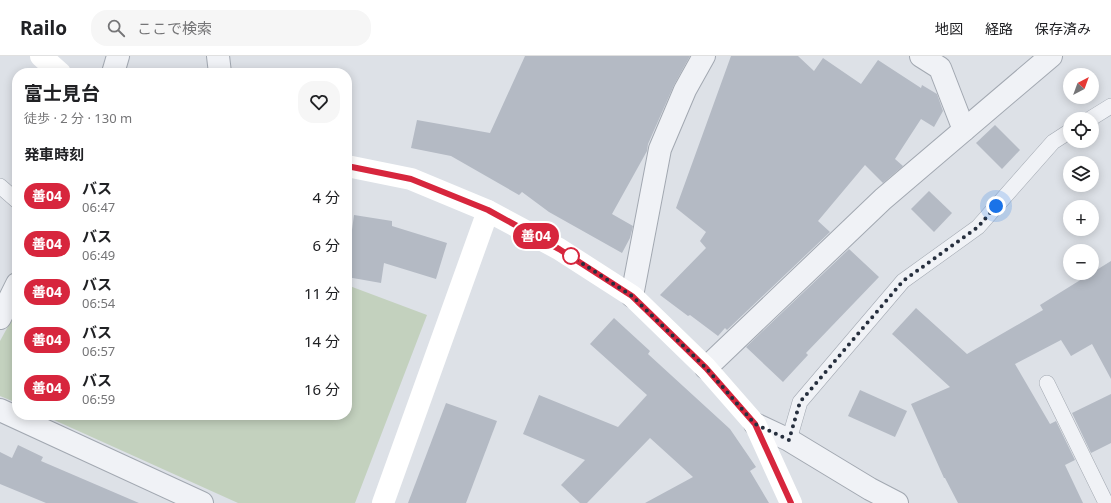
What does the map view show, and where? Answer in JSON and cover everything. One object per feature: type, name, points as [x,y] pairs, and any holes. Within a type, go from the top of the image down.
[{"type":"street","points":[[41,56],[54,68]]},
{"type":"street","points":[[114,68],[118,56]]},
{"type":"street","points":[[218,56],[219,68]]},
{"type":"street","points":[[632,296],[660,149],[685,90],[704,56]]},
{"type":"street","points":[[921,56],[940,68],[964,130]]},
{"type":"street","points":[[706,368],[883,199],[1051,56]]},
{"type":"street","points":[[352,167],[411,179],[488,210],[559,249],[632,296],[706,368],[755,424],[791,503]]},
{"type":"street","points":[[382,503],[488,210]]},
{"type":"street","points":[[0,318],[12,294]]},
{"type":"street","points":[[0,410],[12,416]]},
{"type":"street","points":[[22,420],[202,503]]},
{"type":"street","points":[[755,424],[789,440],[870,489],[897,503]]},
{"type":"lane","points":[[1099,113],[1111,106]]},
{"type":"lane","points":[[789,440],[800,402],[903,281],[978,227],[1052,142],[1063,135]]},
{"type":"lane","points":[[0,186],[12,197]]},
{"type":"lane","points":[[1048,383],[1106,503]]},
{"type":"green space","points":[[352,287],[427,315],[355,503],[238,503],[54,420],[352,420]]},
{"type":"green space","points":[[12,319],[12,401],[0,396],[0,341]]},
{"type":"building","points":[[525,56],[690,56],[674,85],[648,144],[647,151],[612,214],[633,226],[630,238],[622,253],[549,212],[522,192],[519,195],[451,156],[411,148],[417,120],[490,133]]},
{"type":"building","points":[[731,56],[798,56],[814,71],[823,58],[861,84],[878,60],[921,88],[922,85],[937,94],[943,111],[934,127],[921,119],[895,159],[903,166],[883,183],[865,165],[818,221],[830,232],[727,330],[725,328],[718,336],[660,295],[706,248],[700,241],[706,232],[676,208]]},
{"type":"building","points":[[995,125],[1020,150],[1002,169],[976,143]]},
{"type":"building","points":[[929,191],[952,213],[934,232],[911,209]]},
{"type":"building","points":[[354,215],[392,221],[392,226],[447,243],[436,279],[384,263],[381,283],[352,278],[352,230]]},
{"type":"building","points":[[849,249],[879,277],[806,353],[808,355],[783,382],[746,347]]},
{"type":"building","points":[[1111,261],[1111,379],[1092,344],[1071,356],[1061,340],[1015,364],[1050,424],[1056,421],[1075,460],[1065,465],[1083,503],[958,503],[944,478],[911,404],[950,387],[892,334],[916,308],[967,354],[1043,310],[1040,305],[1080,280],[1099,280],[1099,268]]},
{"type":"building","points":[[614,318],[650,351],[648,354],[730,429],[756,467],[750,471],[769,503],[645,503],[693,477],[650,438],[587,503],[580,503],[561,485],[585,460],[523,434],[539,395],[618,427],[647,395],[590,344]]},
{"type":"building","points":[[860,390],[907,411],[895,437],[848,416]]},
{"type":"building","points":[[1111,394],[1111,443],[1091,453],[1072,413]]},
{"type":"building","points":[[446,403],[497,421],[466,503],[408,503]]},
{"type":"building","points":[[18,445],[43,457],[41,461],[139,503],[46,503],[0,484],[0,452],[12,458]]},
{"type":"bus line","name":"善04","points":[[352,167],[411,179],[488,210],[559,249],[632,296],[706,368],[755,424],[791,503]]},
{"type":"route","points":[[571,256],[632,296],[706,368],[755,424],[789,440],[800,402],[903,281],[978,227],[996,206]]}]
